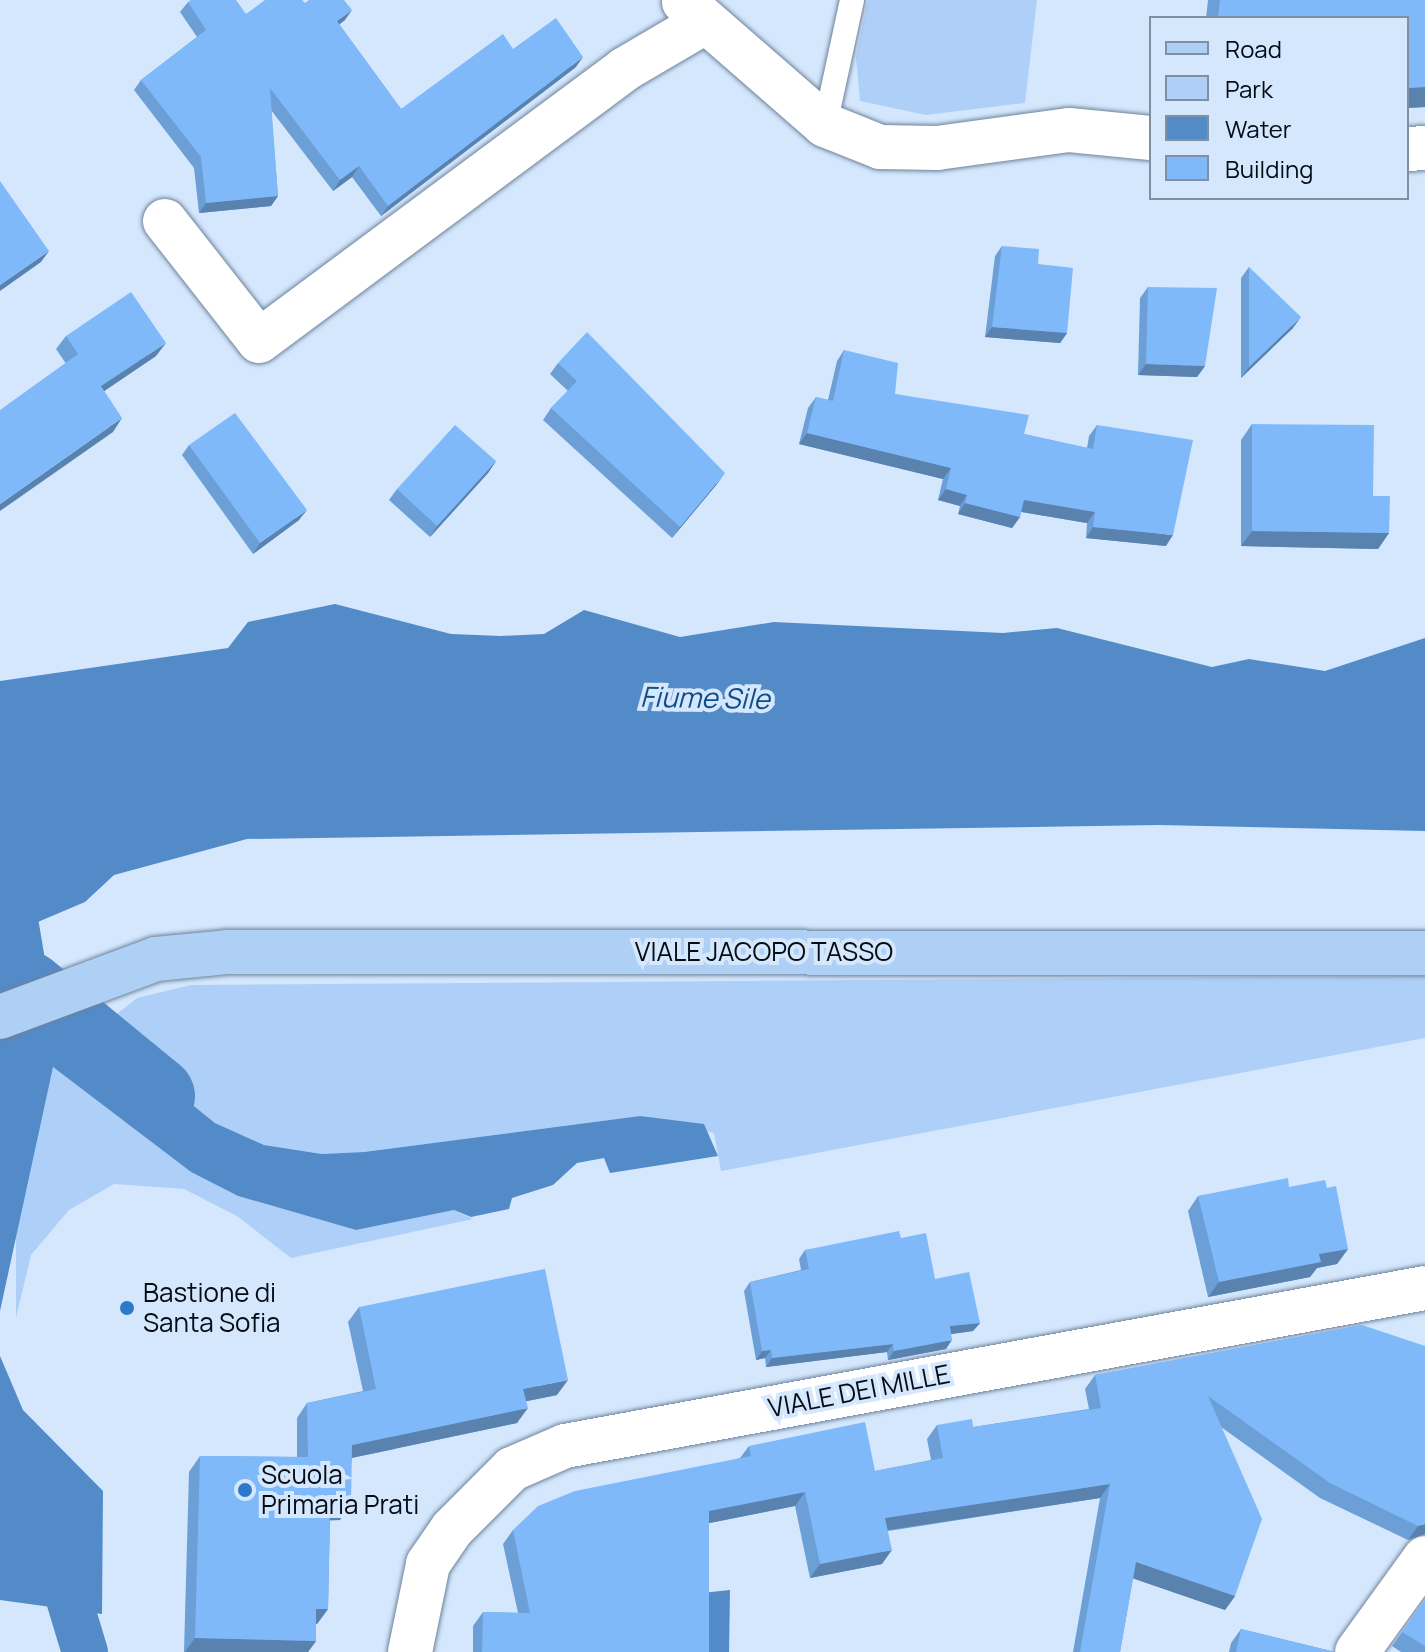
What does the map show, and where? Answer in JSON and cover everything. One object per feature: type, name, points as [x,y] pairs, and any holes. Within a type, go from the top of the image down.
[{"type":"main road","name":"VIALE JACOPO TASSO","points":[[0,1017],[105,975],[156,959],[227,952],[1425,953]]},
{"type":"street","points":[[165,221],[259,341],[625,69],[693,11],[825,125],[880,147],[908,149],[1069,130],[1149,138]]},
{"type":"street","name":"VIALE DEI MILLE","points":[[410,1652],[428,1564],[452,1529],[512,1469],[565,1446],[1425,1288]]},
{"type":"street","points":[[1357,1652],[1425,1558]]},
{"type":"lane","points":[[825,125],[852,0]]},
{"type":"green space","points":[[868,0],[1037,0],[1025,103],[926,115],[860,101],[856,57]]},
{"type":"green space","points":[[1425,976],[1425,1038],[721,1171],[714,1133],[640,1116],[364,1152],[322,1154],[264,1145],[215,1123],[98,1029],[137,998],[191,985]]},
{"type":"green space","points":[[52,1066],[191,1172],[238,1196],[356,1230],[454,1210],[473,1219],[291,1258],[237,1216],[184,1189],[114,1184],[69,1210],[31,1255],[16,1318],[16,1235]]},
{"type":"water","name":"Fiume Sile","points":[[335,604],[451,634],[501,636],[544,634],[584,610],[680,637],[774,622],[1003,633],[1057,628],[1212,667],[1249,659],[1325,671],[1425,638],[1425,831],[1159,825],[247,839],[114,875],[85,902],[0,938],[0,681],[228,648],[248,622]]},
{"type":"water","points":[[81,1026],[98,1029],[215,1123],[264,1145],[322,1154],[364,1152],[640,1116],[704,1124],[718,1156],[610,1173],[604,1158],[577,1163],[553,1185],[512,1198],[509,1209],[471,1217],[454,1210],[356,1230],[238,1196],[191,1172],[53,1067],[0,1311],[0,1057]]},
{"type":"water","points":[[0,1356],[23,1410],[103,1491],[102,1614],[0,1600]]},
{"type":"water","points":[[730,1590],[729,1652],[702,1652],[702,1593]]},
{"type":"building","points":[[236,0],[246,14],[265,0],[302,0],[305,3],[309,0],[344,0],[352,10],[337,21],[401,109],[503,34],[513,49],[556,18],[583,57],[388,206],[359,166],[340,180],[270,88],[278,196],[206,203],[201,157],[141,80],[206,30],[188,2]]},
{"type":"building","points":[[1220,0],[1425,0],[1425,87],[1409,88],[1409,16],[1218,16]]},
{"type":"building","points":[[0,181],[49,251],[0,285]]},
{"type":"building","points":[[1002,246],[1039,249],[1038,264],[1073,268],[1067,333],[992,327]]},
{"type":"building","points":[[1249,267],[1301,317],[1249,367]]},
{"type":"building","points":[[1148,287],[1217,288],[1205,366],[1146,364]]},
{"type":"building","points":[[131,292],[166,343],[101,386],[122,418],[0,504],[0,410],[78,354],[66,336]]},
{"type":"building","points":[[587,332],[725,473],[680,527],[551,408],[577,381],[558,363]]},
{"type":"building","points":[[844,350],[898,363],[895,394],[1029,415],[1024,434],[1093,449],[1097,425],[1193,440],[1173,535],[1093,527],[1095,512],[1024,500],[1020,517],[965,503],[967,495],[946,489],[951,468],[807,433],[816,397],[833,401]]},
{"type":"building","points":[[235,413],[307,510],[260,543],[189,445]]},
{"type":"building","points":[[1252,424],[1374,425],[1373,496],[1390,496],[1389,533],[1252,531]]},
{"type":"building","points":[[455,425],[496,461],[437,526],[397,489]]},
{"type":"building","points":[[1288,1178],[1289,1187],[1325,1180],[1327,1188],[1336,1186],[1348,1249],[1319,1254],[1321,1262],[1219,1282],[1198,1196]]},
{"type":"building","points":[[899,1231],[901,1238],[926,1233],[935,1279],[969,1272],[980,1323],[950,1326],[952,1340],[894,1351],[893,1344],[772,1358],[771,1350],[762,1351],[750,1282],[809,1269],[805,1250]]},
{"type":"building","points":[[545,1269],[568,1380],[523,1389],[528,1408],[352,1445],[351,1504],[330,1506],[328,1609],[316,1609],[316,1641],[195,1638],[200,1456],[308,1457],[307,1403],[376,1389],[359,1307]]},
{"type":"building","points":[[1362,1325],[1425,1346],[1425,1524],[1418,1526],[1330,1483],[1208,1396],[1262,1519],[1235,1596],[1136,1562],[1120,1652],[1080,1652],[1110,1484],[885,1518],[892,1550],[820,1564],[805,1492],[709,1511],[709,1652],[482,1652],[483,1612],[530,1613],[513,1530],[538,1506],[575,1491],[751,1456],[749,1446],[865,1422],[875,1471],[943,1458],[937,1425],[972,1419],[973,1427],[1101,1408],[1095,1375]]},
{"type":"building","points":[[1425,1600],[1425,1646],[1402,1632]]},
{"type":"building","points":[[1241,1629],[1335,1652],[1236,1652]]},
{"type":"waterway","points":[[0,831],[27,990],[0,1080]]},
{"type":"waterway","points":[[27,990],[156,1096]]},
{"type":"waterway","points":[[0,1472],[52,1543],[85,1652]]},
{"type":"place","name":"Bastione di Santa Sofia","points":[[127,1308]]},
{"type":"place","name":"Scuola Primaria Prati","points":[[245,1490]]}]
